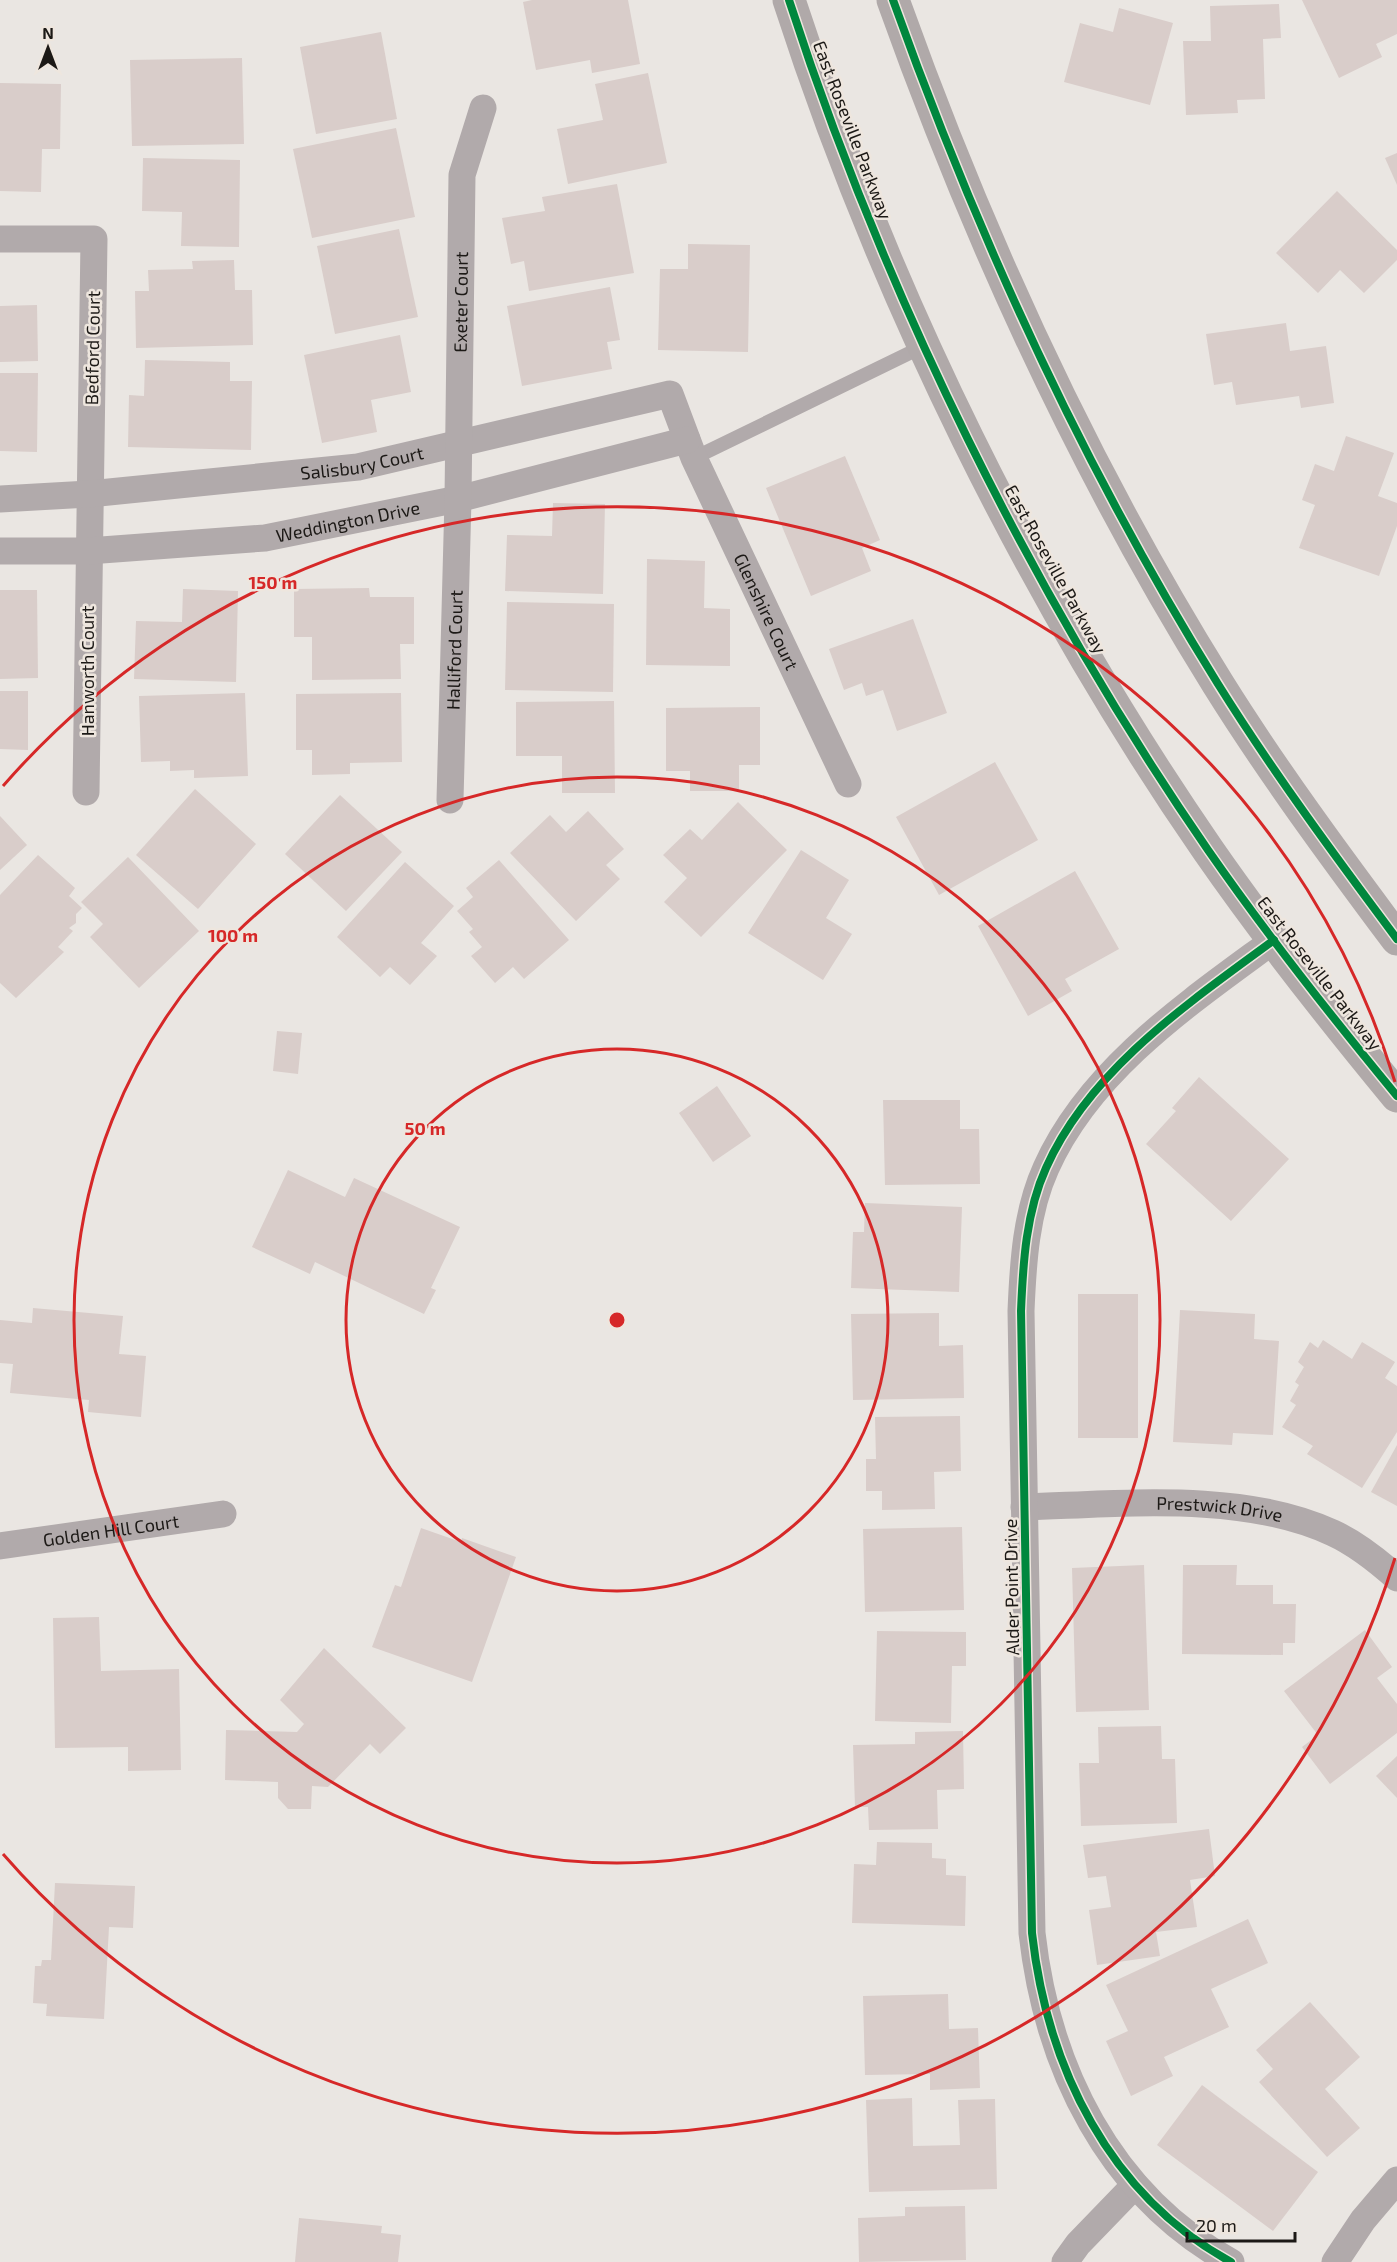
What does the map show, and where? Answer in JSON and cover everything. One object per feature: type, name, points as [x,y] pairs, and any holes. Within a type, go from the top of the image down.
[{"type":"main road","name":"East Roseville Parkway","points":[[789,0],[834,126],[924,346],[1016,533],[1139,744],[1208,849],[1274,940],[1397,1096]]},
{"type":"main road","points":[[893,0],[924,87],[1012,298],[1054,389],[1106,488],[1159,585],[1219,685],[1342,865],[1397,939]]},
{"type":"street","name":"Exeter Court","points":[[458,499],[462,175],[483,108]]},
{"type":"street","name":"Bedford Court","points":[[0,239],[94,239],[88,551]]},
{"type":"street","name":"Salisbury Court","points":[[0,499],[89,494],[358,467],[670,394],[691,449]]},
{"type":"street","name":"Weddington Drive","points":[[0,551],[88,551],[265,538],[691,449]]},
{"type":"street","name":"Glenshire Court","points":[[691,449],[848,783]]},
{"type":"street","name":"Halliford Court","points":[[450,800],[458,499]]},
{"type":"street","name":"Hanworth Court","points":[[86,792],[88,551]]},
{"type":"street","name":"Alder Point Drive","points":[[1231,2262],[1211,2251],[1168,2218],[1135,2184],[1109,2151],[1084,2111],[1064,2070],[1048,2025],[1038,1982],[1032,1933],[1021,1311],[1023,1260],[1032,1210],[1046,1168],[1068,1129],[1098,1089],[1134,1050],[1208,989],[1274,940]]},
{"type":"street","name":"Prestwick Drive","points":[[1024,1507],[1192,1503],[1229,1506],[1283,1517],[1333,1533],[1373,1557],[1397,1578]]},
{"type":"street","name":"Golden Hill Court","points":[[0,1546],[223,1514]]},
{"type":"street","points":[[1335,2262],[1363,2220],[1397,2180]]},
{"type":"street","points":[[1065,2262],[1078,2244],[1135,2184]]},
{"type":"lane","points":[[691,449],[924,346]]},
{"type":"building","points":[[532,0],[628,0],[640,64],[592,73],[590,60],[536,70],[523,2]]},
{"type":"building","points":[[1302,0],[1397,0],[1397,34],[1376,44],[1382,57],[1339,78]]},
{"type":"building","points":[[1279,4],[1281,38],[1263,39],[1265,99],[1237,100],[1238,113],[1186,115],[1183,41],[1211,41],[1210,6]]},
{"type":"building","points":[[1119,8],[1173,23],[1150,105],[1064,82],[1080,23],[1113,32]]},
{"type":"building","points":[[381,32],[397,119],[316,134],[300,47]]},
{"type":"building","points":[[242,58],[244,144],[132,146],[130,60]]},
{"type":"building","points":[[648,73],[667,163],[568,184],[557,129],[603,120],[595,84]]},
{"type":"building","points":[[0,83],[61,84],[60,149],[42,149],[41,192],[0,191]]},
{"type":"building","points":[[396,128],[415,217],[312,238],[293,149]]},
{"type":"building","points":[[1397,153],[1397,185],[1385,158]]},
{"type":"building","points":[[143,158],[240,160],[239,247],[181,246],[182,212],[142,211]]},
{"type":"building","points":[[617,184],[634,273],[529,291],[524,261],[511,264],[502,218],[545,211],[542,197]]},
{"type":"building","points":[[1337,191],[1397,250],[1397,260],[1364,293],[1340,270],[1318,293],[1276,253]]},
{"type":"building","points":[[399,229],[418,317],[335,334],[317,246]]},
{"type":"building","points":[[688,244],[750,245],[748,352],[658,350],[660,269],[688,269]]},
{"type":"building","points":[[234,260],[235,290],[252,290],[253,345],[136,348],[135,291],[149,291],[148,270],[193,269],[192,261]]},
{"type":"building","points":[[610,287],[620,340],[607,342],[612,369],[522,386],[507,306]]},
{"type":"building","points":[[37,305],[38,361],[0,362],[0,306]]},
{"type":"building","points":[[1286,323],[1290,351],[1326,346],[1334,403],[1301,408],[1299,396],[1236,405],[1232,382],[1214,385],[1206,334]]},
{"type":"building","points":[[400,335],[411,392],[371,400],[377,432],[322,443],[304,355]]},
{"type":"building","points":[[145,360],[230,362],[230,381],[252,381],[251,450],[128,447],[129,395],[144,396]]},
{"type":"building","points":[[0,373],[38,373],[37,452],[0,451]]},
{"type":"building","points":[[1346,436],[1394,453],[1378,496],[1397,503],[1397,526],[1379,576],[1299,548],[1315,505],[1302,500],[1315,464],[1334,471]]},
{"type":"building","points":[[845,456],[880,540],[862,548],[871,571],[811,596],[766,488]]},
{"type":"building","points":[[553,503],[605,504],[603,594],[505,591],[507,535],[552,536]]},
{"type":"building","points":[[647,559],[705,561],[704,608],[730,609],[730,666],[646,665]]},
{"type":"building","points":[[369,588],[370,597],[414,597],[414,644],[400,644],[401,679],[312,680],[312,637],[294,637],[294,589]]},
{"type":"building","points":[[183,589],[238,591],[236,682],[134,679],[136,621],[182,622]]},
{"type":"building","points":[[0,590],[37,590],[38,678],[0,679]]},
{"type":"building","points":[[507,602],[614,604],[613,692],[505,690]]},
{"type":"building","points":[[913,619],[947,713],[897,731],[883,690],[866,696],[862,683],[844,690],[829,649]]},
{"type":"building","points":[[0,691],[28,691],[28,750],[0,749]]},
{"type":"building","points":[[245,693],[248,776],[194,778],[194,770],[170,771],[170,761],[141,762],[139,696]]},
{"type":"building","points":[[401,693],[402,762],[350,763],[350,774],[312,775],[312,750],[296,750],[296,694]]},
{"type":"building","points":[[614,701],[615,793],[562,793],[562,756],[516,756],[516,702]]},
{"type":"building","points":[[760,707],[760,765],[739,765],[739,791],[690,791],[690,771],[666,771],[666,708]]},
{"type":"building","points":[[995,762],[1038,840],[939,895],[896,817]]},
{"type":"building","points":[[195,789],[256,844],[198,909],[136,855]]},
{"type":"building","points":[[340,795],[402,852],[346,911],[285,854]]},
{"type":"building","points":[[738,802],[787,850],[701,937],[664,902],[687,878],[663,855],[690,829],[702,840]]},
{"type":"building","points":[[588,811],[624,849],[606,865],[620,879],[576,921],[510,853],[550,815],[566,832]]},
{"type":"building","points":[[0,816],[27,845],[0,870]]},
{"type":"building","points":[[801,850],[849,880],[826,918],[852,934],[823,980],[748,933]]},
{"type":"building","points":[[38,855],[75,888],[69,896],[82,908],[76,914],[76,923],[69,928],[73,931],[58,947],[64,952],[16,998],[0,983],[0,895]]},
{"type":"building","points":[[128,857],[199,931],[139,988],[90,937],[103,924],[81,902]]},
{"type":"building","points":[[499,860],[569,940],[524,979],[513,967],[495,983],[471,956],[482,947],[469,932],[473,929],[457,911],[473,897],[466,888]]},
{"type":"building","points":[[405,862],[454,906],[421,943],[437,956],[410,985],[390,967],[380,977],[337,937]]},
{"type":"building","points":[[1075,871],[1119,949],[1065,979],[1072,991],[1028,1016],[978,926]]},
{"type":"building","points":[[277,1031],[302,1033],[298,1074],[273,1071]]},
{"type":"building","points":[[1199,1077],[1289,1159],[1231,1221],[1146,1144],[1176,1111],[1172,1108]]},
{"type":"building","points":[[717,1086],[751,1136],[713,1162],[679,1113]]},
{"type":"building","points":[[883,1100],[960,1100],[960,1129],[979,1129],[980,1184],[885,1185]]},
{"type":"building","points":[[288,1170],[345,1197],[354,1178],[460,1227],[431,1288],[436,1290],[424,1314],[315,1262],[310,1274],[252,1247]]},
{"type":"building","points":[[865,1203],[962,1207],[959,1292],[851,1288],[853,1232],[864,1232]]},
{"type":"building","points":[[1078,1294],[1138,1294],[1138,1438],[1078,1438]]},
{"type":"building","points":[[33,1308],[123,1316],[119,1354],[146,1356],[141,1417],[88,1412],[89,1400],[10,1393],[13,1364],[0,1363],[0,1320],[32,1323]]},
{"type":"building","points":[[1180,1310],[1255,1314],[1254,1339],[1279,1341],[1273,1435],[1233,1433],[1232,1445],[1173,1442]]},
{"type":"building","points":[[939,1313],[939,1346],[963,1345],[964,1398],[853,1400],[851,1314]]},
{"type":"building","points":[[1323,1340],[1352,1359],[1362,1342],[1395,1362],[1385,1378],[1397,1386],[1397,1432],[1362,1488],[1307,1454],[1313,1446],[1282,1427],[1296,1405],[1290,1401],[1299,1385],[1295,1382],[1304,1367],[1298,1362],[1310,1342],[1318,1348]]},
{"type":"building","points":[[960,1416],[961,1471],[934,1472],[935,1509],[882,1510],[882,1491],[866,1491],[866,1459],[876,1459],[875,1417]]},
{"type":"building","points":[[1397,1445],[1397,1506],[1371,1492]]},
{"type":"building","points":[[962,1527],[964,1610],[865,1612],[863,1529]]},
{"type":"building","points":[[421,1528],[461,1542],[462,1538],[516,1557],[472,1682],[372,1647],[395,1585],[401,1587]]},
{"type":"building","points":[[1144,1565],[1149,1710],[1076,1712],[1072,1568]]},
{"type":"building","points":[[1183,1565],[1237,1565],[1236,1585],[1273,1585],[1273,1604],[1296,1604],[1295,1643],[1283,1643],[1283,1655],[1182,1654]]},
{"type":"building","points":[[99,1617],[101,1671],[179,1669],[181,1770],[128,1771],[128,1747],[55,1748],[53,1618]]},
{"type":"building","points":[[1365,1630],[1392,1667],[1377,1678],[1397,1704],[1397,1733],[1330,1784],[1302,1747],[1318,1735],[1284,1691]]},
{"type":"building","points":[[877,1631],[966,1632],[966,1666],[952,1666],[951,1723],[875,1721]]},
{"type":"building","points":[[324,1648],[406,1728],[380,1754],[370,1744],[328,1787],[312,1786],[311,1809],[288,1809],[278,1798],[278,1782],[225,1780],[226,1730],[297,1732],[304,1724],[280,1700]]},
{"type":"building","points":[[1161,1726],[1162,1759],[1175,1759],[1177,1823],[1081,1826],[1079,1763],[1099,1763],[1098,1727]]},
{"type":"building","points":[[963,1731],[964,1789],[937,1790],[938,1829],[869,1830],[868,1807],[855,1807],[853,1745],[915,1744],[915,1732]]},
{"type":"building","points":[[1397,1756],[1397,1798],[1376,1776]]},
{"type":"building","points":[[1209,1829],[1215,1876],[1190,1880],[1197,1927],[1156,1932],[1160,1956],[1097,1965],[1089,1910],[1111,1907],[1106,1876],[1088,1878],[1083,1845]]},
{"type":"building","points":[[877,1842],[932,1843],[932,1858],[946,1859],[946,1875],[966,1876],[965,1926],[852,1923],[854,1864],[876,1865]]},
{"type":"building","points":[[55,1883],[135,1886],[133,1928],[109,1927],[104,2019],[46,2016],[47,2004],[33,2003],[35,1966],[41,1966],[42,1960],[51,1960]]},
{"type":"building","points":[[1248,1919],[1268,1963],[1211,1989],[1229,2027],[1164,2057],[1173,2076],[1131,2096],[1106,2041],[1128,2031],[1106,1985]]},
{"type":"building","points":[[948,1994],[949,2029],[978,2028],[980,2088],[930,2090],[930,2074],[865,2075],[863,1996]]},
{"type":"building","points":[[1310,2002],[1360,2057],[1325,2089],[1360,2128],[1327,2157],[1259,2082],[1273,2069],[1256,2050]]},
{"type":"building","points":[[1202,2085],[1318,2172],[1273,2231],[1157,2145]]},
{"type":"building","points":[[912,2098],[913,2146],[960,2145],[958,2100],[995,2099],[997,2189],[869,2192],[866,2100]]},
{"type":"building","points":[[965,2206],[966,2260],[859,2262],[858,2218],[905,2216],[905,2207]]},
{"type":"building","points":[[299,2218],[382,2226],[381,2233],[401,2235],[398,2262],[295,2262]]},
{"type":"cycle path","points":[[789,0],[827,110],[870,221],[917,331],[968,440],[1023,547],[1143,752],[1208,850],[1300,975],[1397,1096]]},
{"type":"cycle path","points":[[893,0],[926,89],[998,264],[1037,351],[1123,520],[1169,603],[1239,717],[1305,813],[1397,939]]},
{"type":"cycle path","points":[[1231,2262],[1188,2234],[1151,2201],[1118,2164],[1091,2123],[1069,2078],[1052,2032],[1040,1983],[1032,1933],[1021,1311],[1025,1256],[1034,1202],[1046,1168],[1065,1132],[1088,1099],[1145,1040],[1209,988],[1274,940]]}]
